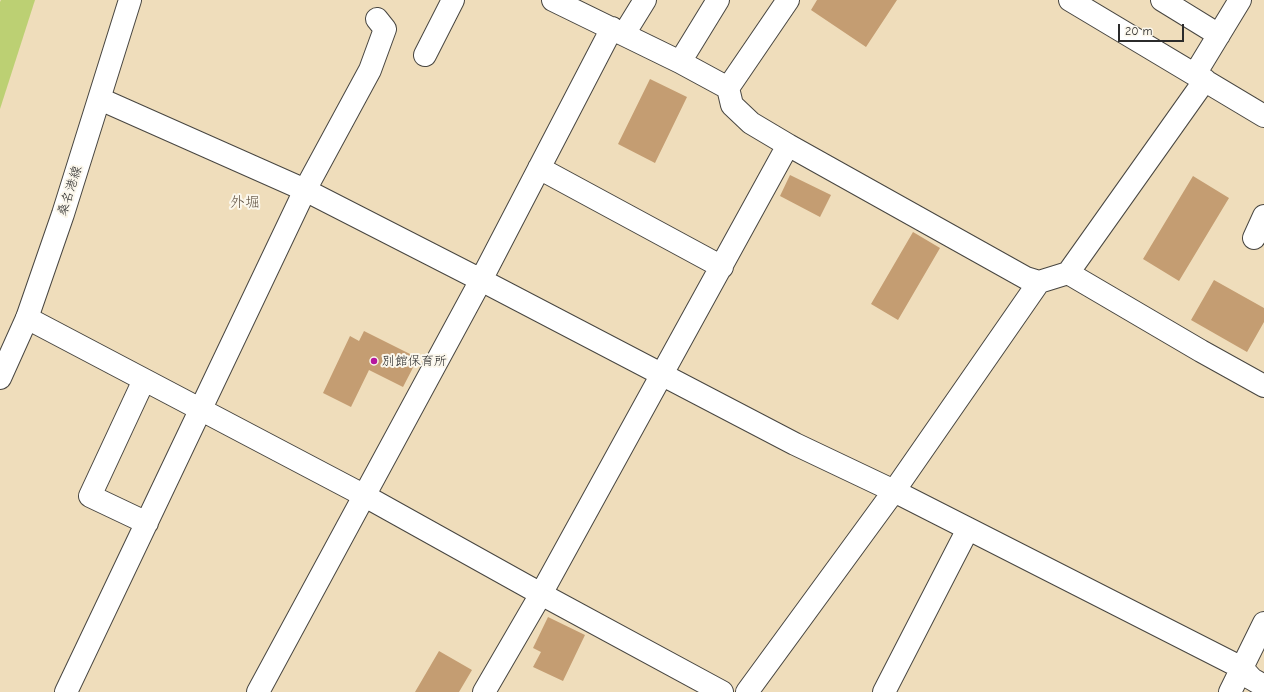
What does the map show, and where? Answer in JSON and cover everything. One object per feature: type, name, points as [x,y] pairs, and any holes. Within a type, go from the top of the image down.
[{"type":"street","name":"桑名港線","points":[[0,378],[26,318],[63,214],[130,0]]},
{"type":"street","points":[[425,55],[453,0]]},
{"type":"street","points":[[554,0],[680,62],[728,88]]},
{"type":"street","points":[[258,692],[481,280],[539,168],[618,31],[645,0]]},
{"type":"street","points":[[680,62],[718,0]]},
{"type":"street","points":[[788,0],[728,88],[732,105],[751,123],[788,145],[1026,278],[1040,282],[1068,273],[1200,77],[1219,35],[1240,0]]},
{"type":"street","points":[[1070,0],[1264,116]]},
{"type":"street","points":[[1162,0],[1219,35]]},
{"type":"street","points":[[66,692],[305,190],[370,70],[385,29],[377,20]]},
{"type":"street","points":[[100,99],[305,190],[795,444],[894,491],[1242,668],[1252,679],[1264,686]]},
{"type":"street","points":[[484,692],[542,594],[788,145]]},
{"type":"street","points":[[539,168],[722,266]]},
{"type":"street","points":[[1254,238],[1264,216]]},
{"type":"street","points":[[1068,273],[1264,386]]},
{"type":"street","points":[[747,692],[894,491],[1040,282]]},
{"type":"street","points":[[26,318],[364,496],[722,692]]},
{"type":"street","points":[[144,380],[90,496],[147,523]]},
{"type":"street","points":[[884,692],[968,529]]},
{"type":"street","points":[[1230,692],[1264,623]]},
{"type":"green space","points":[[1,0],[35,0],[0,109],[0,2]]},
{"type":"building","points":[[817,0],[897,0],[866,47],[811,10]]},
{"type":"building","points":[[650,79],[687,97],[655,163],[618,144]]},
{"type":"building","points":[[790,175],[831,195],[820,217],[780,196]]},
{"type":"building","points":[[1193,176],[1229,198],[1179,281],[1143,259]]},
{"type":"building","points":[[913,232],[940,248],[898,320],[871,304]]},
{"type":"building","points":[[1214,280],[1264,308],[1264,322],[1247,352],[1191,320]]},
{"type":"building","points":[[364,331],[418,358],[403,387],[369,370],[351,407],[323,393],[350,336],[359,341]]},
{"type":"building","points":[[548,617],[585,635],[563,681],[533,667],[541,652],[533,648]]},
{"type":"building","points":[[439,651],[472,670],[459,692],[415,692]]},
{"type":"place","name":"別館保育所","points":[[374,361]]},
{"type":"district","name":"外堀","points":[[245,203]]}]
